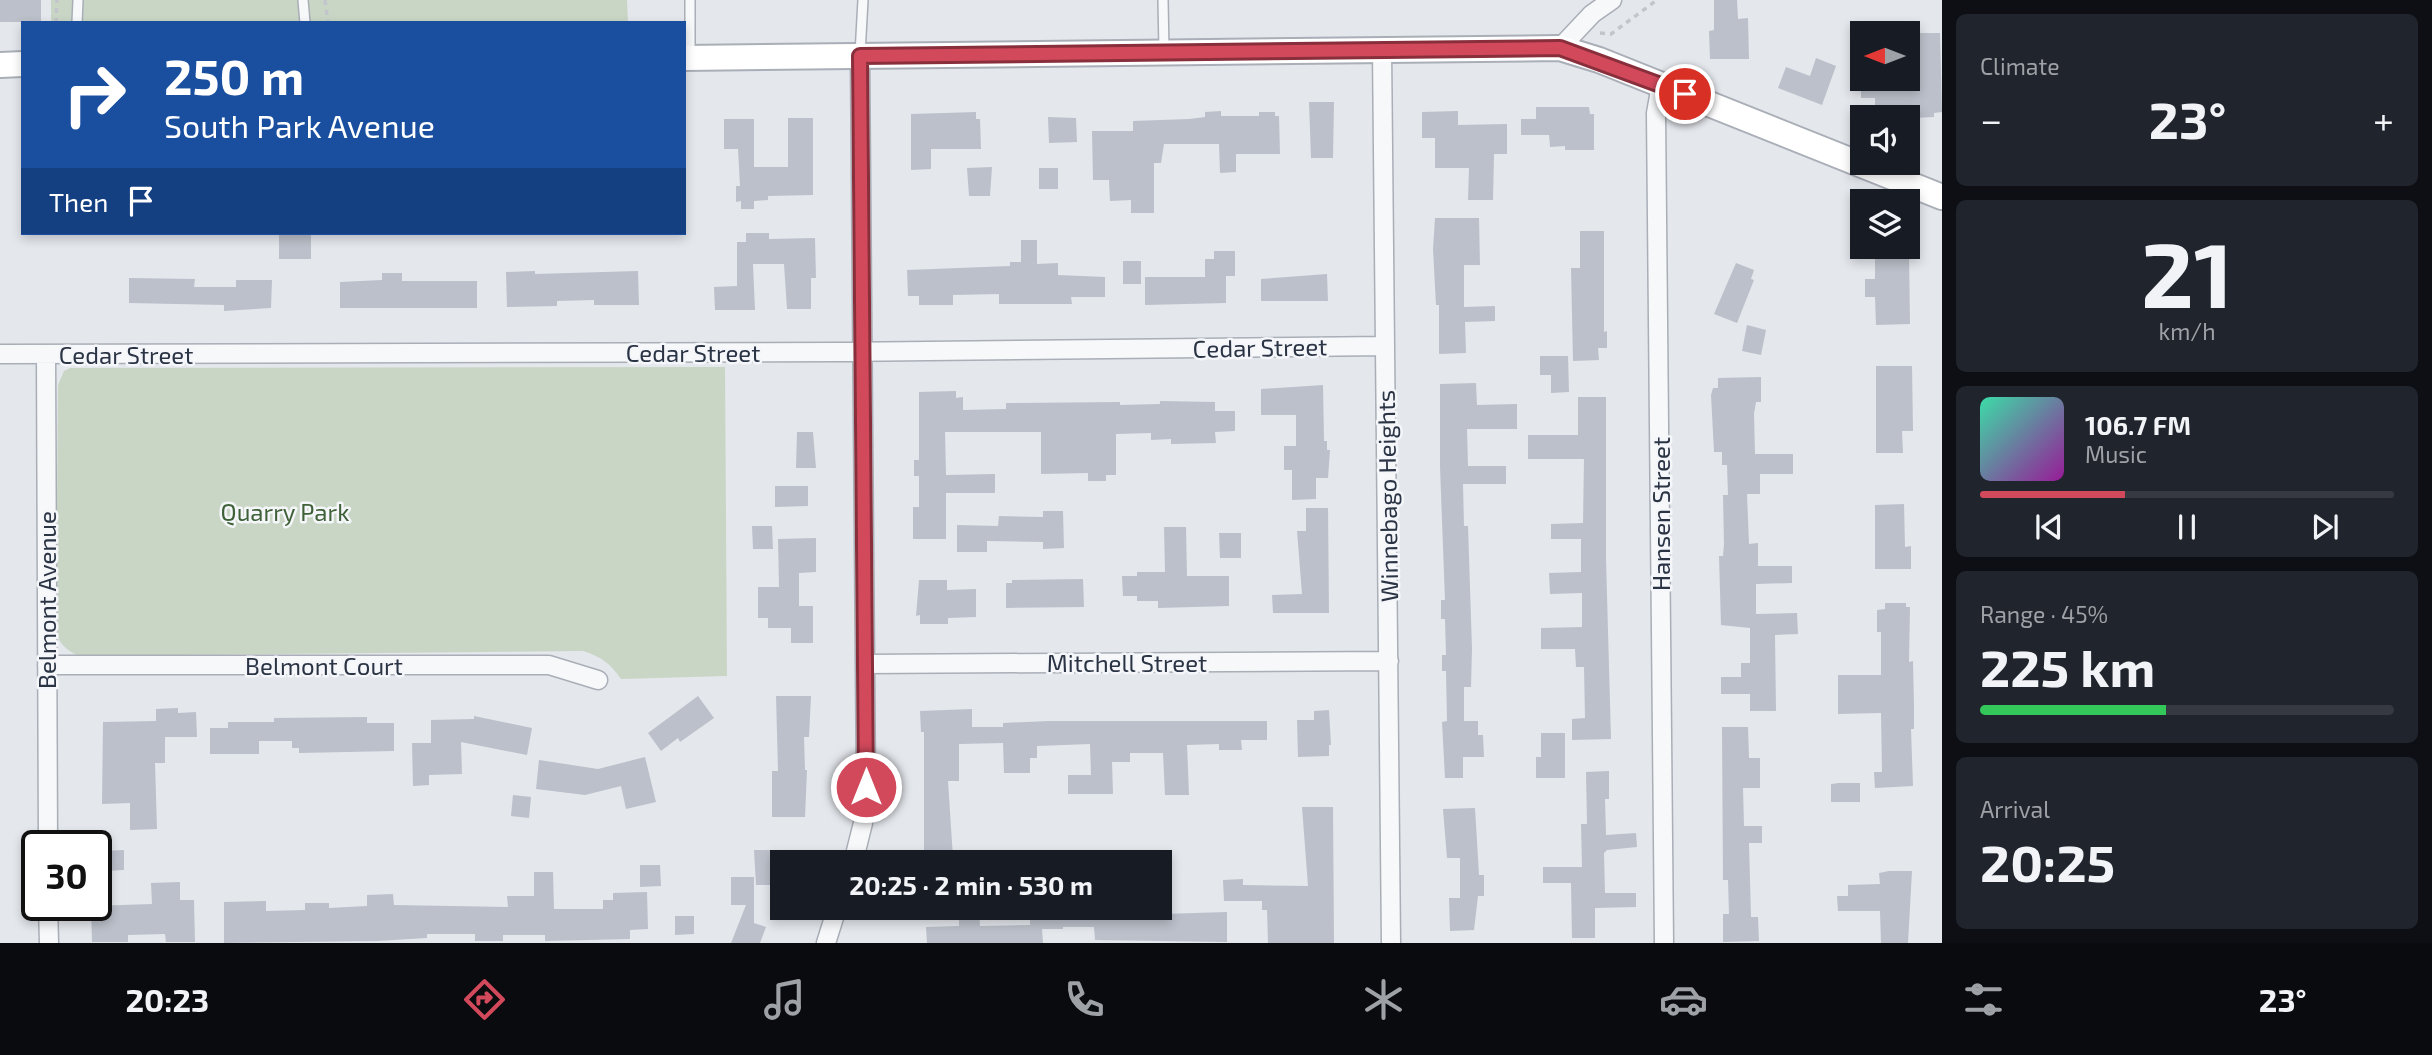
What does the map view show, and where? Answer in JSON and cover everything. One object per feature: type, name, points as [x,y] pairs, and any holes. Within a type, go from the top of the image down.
[{"type":"main road","points":[[687,58],[1560,48],[1661,85],[1942,197]]},
{"type":"main road","points":[[0,65],[21,64]]},
{"type":"street","points":[[1560,48],[1592,14],[1612,0]]},
{"type":"street","name":"Winnebago Heights","points":[[1382,50],[1391,943]]},
{"type":"street","points":[[856,850],[863,823],[866,787],[860,352],[860,56]]},
{"type":"street","name":"Hansen Street","points":[[1661,85],[1656,126],[1664,943]]},
{"type":"street","name":"Cedar Street","points":[[0,354],[860,352],[1385,345]]},
{"type":"street","name":"Belmont Avenue","points":[[46,354],[48,830]]},
{"type":"street","name":"Mitchell Street","points":[[865,664],[1389,661]]},
{"type":"street","name":"Belmont Court","points":[[47,665],[549,666],[598,680]]},
{"type":"street","points":[[826,943],[833,920]]},
{"type":"street","points":[[48,921],[48,943]]},
{"type":"lane","points":[[78,0],[78,21]]},
{"type":"lane","points":[[303,0],[305,21]]},
{"type":"lane","points":[[687,58],[690,0]]},
{"type":"lane","points":[[860,56],[863,0]]},
{"type":"lane","points":[[1163,0],[1164,53]]},
{"type":"path","points":[[56,21],[57,0]]},
{"type":"path","points":[[325,0],[328,21]]},
{"type":"green space","points":[[51,0],[627,0],[628,21],[51,21]]},
{"type":"green space","name":"Quarry Park","points":[[725,367],[727,676],[621,679],[605,661],[583,651],[78,656],[59,640],[56,632],[58,385],[64,371],[70,368]]},
{"type":"building","points":[[0,0],[41,0],[41,21],[0,22]]},
{"type":"building","points":[[1714,0],[1737,0],[1738,19],[1748,18],[1749,59],[1710,59],[1709,31],[1714,30]]},
{"type":"building","points":[[1920,33],[1940,33],[1942,112],[1934,113],[1934,117],[1920,118],[1920,105],[1875,105],[1875,98],[1861,98],[1861,91],[1920,91]]},
{"type":"building","points":[[1816,58],[1836,66],[1822,105],[1778,88],[1786,67],[1810,76]]},
{"type":"building","points":[[1309,102],[1334,102],[1333,158],[1311,158]]},
{"type":"building","points":[[1536,107],[1589,107],[1590,114],[1594,114],[1594,150],[1550,147],[1549,135],[1521,135],[1521,119],[1536,119]]},
{"type":"building","points":[[1221,111],[1221,116],[1259,116],[1259,112],[1275,112],[1275,116],[1279,116],[1280,154],[1236,154],[1236,172],[1220,173],[1219,144],[1164,144],[1161,163],[1154,163],[1154,213],[1131,213],[1131,200],[1110,201],[1109,180],[1093,180],[1092,131],[1133,131],[1133,121],[1189,119],[1205,117],[1205,112]]},
{"type":"building","points":[[1458,111],[1458,125],[1507,124],[1507,154],[1494,154],[1493,200],[1468,200],[1469,168],[1435,168],[1435,138],[1422,138],[1422,112]]},
{"type":"building","points":[[976,112],[976,119],[980,119],[981,149],[931,149],[931,169],[911,170],[911,114]]},
{"type":"building","points":[[1048,117],[1076,118],[1077,142],[1049,143]]},
{"type":"building","points":[[788,118],[813,118],[813,195],[768,196],[768,200],[754,201],[754,209],[741,209],[741,201],[736,202],[736,186],[740,186],[738,149],[724,149],[724,119],[754,119],[754,167],[788,167]]},
{"type":"building","points":[[992,167],[990,196],[969,196],[967,168]]},
{"type":"building","points":[[1039,168],[1058,168],[1058,189],[1039,189]]},
{"type":"building","points":[[1435,218],[1479,218],[1480,265],[1464,265],[1464,307],[1495,306],[1495,321],[1465,322],[1466,353],[1439,354],[1439,305],[1436,305],[1433,249]]},
{"type":"building","points":[[1580,231],[1604,231],[1604,332],[1607,331],[1607,348],[1598,348],[1599,360],[1573,361],[1571,268],[1580,268]]},
{"type":"building","points":[[746,233],[769,233],[769,239],[815,238],[816,278],[811,278],[811,309],[787,309],[784,264],[753,264],[755,310],[715,310],[714,287],[737,286],[737,242],[746,242]]},
{"type":"building","points":[[279,235],[311,235],[311,259],[279,259]]},
{"type":"building","points":[[1021,240],[1037,240],[1037,264],[1058,263],[1058,275],[1105,277],[1105,297],[1071,297],[1072,304],[999,304],[999,294],[953,295],[953,305],[919,305],[919,296],[908,296],[907,270],[1010,266],[1010,262],[1021,262]]},
{"type":"building","points":[[1214,251],[1235,251],[1235,276],[1226,276],[1226,303],[1145,305],[1145,277],[1205,277],[1205,259],[1214,259]]},
{"type":"building","points":[[1875,259],[1909,259],[1910,324],[1876,325],[1875,297],[1865,297],[1865,279],[1875,279]]},
{"type":"building","points":[[1123,261],[1141,261],[1141,284],[1123,284]]},
{"type":"building","points":[[1736,263],[1754,270],[1751,279],[1754,280],[1737,323],[1714,314]]},
{"type":"building","points":[[535,271],[535,274],[638,271],[639,305],[594,305],[594,300],[557,301],[557,306],[507,307],[506,272]]},
{"type":"building","points":[[382,273],[402,273],[402,281],[477,281],[477,308],[340,308],[340,282],[382,280]]},
{"type":"building","points":[[1327,274],[1328,301],[1261,301],[1261,279]]},
{"type":"building","points":[[129,278],[195,279],[194,287],[236,287],[236,280],[272,280],[271,308],[224,311],[224,305],[129,303]]},
{"type":"building","points":[[1747,325],[1766,330],[1761,355],[1742,351]]},
{"type":"building","points":[[1540,356],[1568,356],[1569,392],[1551,393],[1551,375],[1540,375]]},
{"type":"building","points":[[1876,366],[1912,366],[1913,431],[1902,431],[1903,453],[1876,453]]},
{"type":"building","points":[[1761,377],[1761,402],[1756,402],[1754,414],[1755,454],[1793,454],[1793,474],[1760,474],[1760,494],[1747,494],[1749,544],[1758,543],[1758,566],[1792,566],[1792,583],[1756,584],[1756,614],[1797,613],[1798,634],[1775,635],[1776,711],[1750,711],[1750,694],[1721,694],[1721,677],[1741,677],[1741,663],[1750,663],[1750,628],[1721,625],[1719,556],[1723,556],[1723,495],[1728,495],[1727,465],[1722,465],[1722,452],[1714,452],[1711,395],[1713,388],[1718,388],[1718,378]]},
{"type":"building","points":[[1476,383],[1477,405],[1517,404],[1517,429],[1467,429],[1468,466],[1506,466],[1506,484],[1463,484],[1464,526],[1468,526],[1472,649],[1471,687],[1464,687],[1464,721],[1478,721],[1478,735],[1483,735],[1484,757],[1463,757],[1463,778],[1445,778],[1442,722],[1447,721],[1446,671],[1442,671],[1442,655],[1446,655],[1445,619],[1441,619],[1441,600],[1445,600],[1440,384]]},
{"type":"building","points":[[1323,385],[1324,441],[1327,441],[1327,450],[1330,450],[1328,478],[1316,478],[1316,499],[1292,500],[1292,470],[1284,470],[1284,446],[1296,446],[1296,415],[1261,415],[1261,389]]},
{"type":"building","points":[[956,391],[956,398],[963,397],[963,410],[1006,409],[1006,403],[1120,402],[1120,405],[1160,404],[1160,401],[1215,402],[1215,411],[1235,411],[1235,431],[1215,432],[1216,443],[1171,444],[1171,439],[1151,440],[1151,433],[1116,434],[1116,475],[1106,475],[1106,481],[1088,481],[1088,473],[1041,474],[1041,432],[945,432],[946,475],[995,474],[995,493],[946,493],[946,539],[913,539],[913,507],[919,507],[919,476],[914,476],[914,460],[919,460],[919,392]]},
{"type":"building","points":[[1578,397],[1606,397],[1606,559],[1611,739],[1572,740],[1572,719],[1585,718],[1584,667],[1576,667],[1575,649],[1541,649],[1541,628],[1582,627],[1582,593],[1550,594],[1549,573],[1581,572],[1581,539],[1551,539],[1551,524],[1583,523],[1584,459],[1528,459],[1528,435],[1578,435]]},
{"type":"building","points":[[797,432],[813,432],[816,468],[796,468]]},
{"type":"building","points":[[775,486],[808,486],[808,506],[775,507]]},
{"type":"building","points":[[1904,504],[1905,547],[1911,546],[1911,569],[1875,569],[1875,505]]},
{"type":"building","points":[[1306,508],[1328,508],[1329,613],[1273,613],[1272,595],[1302,594],[1297,531],[1306,531]]},
{"type":"building","points":[[1043,511],[1063,511],[1064,548],[1043,549],[1043,542],[987,541],[987,552],[957,552],[957,525],[998,526],[999,516],[1043,517]]},
{"type":"building","points":[[752,526],[772,526],[773,549],[753,549]]},
{"type":"building","points":[[1164,527],[1186,527],[1187,576],[1229,576],[1229,606],[1158,608],[1158,601],[1137,601],[1137,596],[1123,596],[1122,576],[1137,576],[1137,572],[1165,572]]},
{"type":"building","points":[[1219,533],[1241,533],[1241,558],[1220,558]]},
{"type":"building","points":[[816,538],[816,572],[799,573],[799,606],[813,606],[813,643],[791,643],[791,628],[768,628],[768,618],[758,618],[758,587],[779,587],[778,539]]},
{"type":"building","points":[[1083,579],[1084,607],[1006,608],[1006,583],[1012,583],[1012,580]]},
{"type":"building","points":[[919,580],[947,580],[947,590],[976,589],[976,617],[948,618],[948,624],[920,624],[920,615],[916,616]]},
{"type":"building","points":[[1885,603],[1906,603],[1906,607],[1910,607],[1909,662],[1913,661],[1914,706],[1914,729],[1911,729],[1913,786],[1875,788],[1874,772],[1882,772],[1881,713],[1838,714],[1838,675],[1881,675],[1881,632],[1877,632],[1877,610],[1885,609]]},
{"type":"building","points":[[698,696],[714,718],[680,742],[678,738],[661,751],[648,733]]},
{"type":"building","points":[[776,696],[811,696],[809,737],[804,737],[807,770],[805,817],[772,817],[772,771],[778,771]]},
{"type":"building","points":[[178,708],[178,713],[196,712],[197,737],[165,737],[165,763],[155,763],[157,829],[130,830],[130,803],[102,804],[103,722],[156,721],[156,709]]},
{"type":"building","points":[[972,709],[972,727],[1003,727],[1003,723],[1048,721],[1267,721],[1267,740],[1241,740],[1242,750],[1219,750],[1219,744],[1187,745],[1189,795],[1165,795],[1163,753],[1130,753],[1130,762],[1112,762],[1113,794],[1068,794],[1068,775],[1091,775],[1090,744],[1037,746],[1037,758],[1030,758],[1030,773],[1004,773],[1003,743],[959,744],[959,781],[948,781],[952,850],[924,850],[924,732],[921,732],[920,711]]},
{"type":"building","points":[[1329,710],[1329,756],[1298,757],[1297,720],[1314,720],[1314,711]]},
{"type":"building","points":[[474,716],[532,728],[527,755],[461,742],[462,774],[429,775],[429,785],[413,786],[412,743],[431,743],[431,720],[474,719]]},
{"type":"building","points":[[367,717],[367,723],[394,723],[394,751],[299,753],[299,748],[292,748],[292,741],[259,741],[259,754],[210,754],[210,728],[228,728],[228,722],[274,722],[274,718]]},
{"type":"building","points":[[1722,727],[1748,727],[1749,758],[1760,758],[1760,788],[1743,788],[1744,826],[1762,826],[1762,843],[1749,843],[1751,917],[1758,917],[1759,941],[1723,942],[1723,914],[1729,914],[1728,880],[1723,880]]},
{"type":"building","points":[[1541,733],[1565,733],[1565,778],[1536,778],[1536,757],[1541,757]]},
{"type":"building","points":[[645,757],[656,802],[626,809],[621,786],[585,795],[536,789],[539,760],[598,769]]},
{"type":"building","points":[[1609,771],[1609,799],[1605,799],[1606,835],[1636,833],[1637,847],[1607,850],[1604,853],[1605,893],[1636,893],[1636,907],[1595,908],[1595,938],[1572,938],[1571,883],[1543,883],[1543,867],[1582,867],[1581,824],[1587,824],[1586,772]]},
{"type":"building","points":[[1860,783],[1860,802],[1831,802],[1831,784]]},
{"type":"building","points":[[513,795],[531,797],[529,818],[511,816]]},
{"type":"building","points":[[1302,807],[1333,807],[1334,943],[1268,943],[1267,910],[1262,910],[1262,901],[1224,901],[1223,880],[1243,879],[1243,885],[1308,886]]},
{"type":"building","points":[[1475,808],[1479,875],[1484,875],[1484,896],[1478,896],[1474,930],[1450,931],[1449,898],[1460,898],[1460,858],[1447,858],[1443,809]]},
{"type":"building","points":[[124,850],[124,870],[112,871],[112,851]]},
{"type":"building","points":[[754,850],[770,850],[770,885],[756,885]]},
{"type":"building","points":[[640,865],[660,865],[661,886],[640,887]]},
{"type":"building","points":[[1912,871],[1908,943],[1881,943],[1880,911],[1838,911],[1837,896],[1848,896],[1848,885],[1880,884],[1879,873]]},
{"type":"building","points":[[534,872],[553,872],[554,909],[603,909],[603,900],[613,900],[613,893],[647,892],[648,929],[630,930],[630,939],[545,941],[545,935],[503,935],[503,941],[475,941],[475,934],[427,934],[427,938],[377,941],[224,943],[224,902],[266,901],[266,911],[305,910],[305,903],[329,903],[329,908],[367,906],[367,895],[393,894],[394,905],[508,907],[507,896],[534,896]]},
{"type":"building","points":[[731,877],[754,877],[754,923],[766,927],[760,943],[731,943],[746,905],[731,905]]},
{"type":"building","points":[[180,882],[180,900],[194,900],[195,942],[166,942],[165,934],[128,935],[128,942],[92,942],[91,921],[112,921],[112,905],[152,904],[151,883]]},
{"type":"building","points":[[1227,912],[1227,942],[1095,940],[1094,927],[1063,927],[1042,929],[1043,943],[927,943],[926,927],[959,926],[959,920],[980,920],[980,926],[1030,925],[1030,920],[1172,920],[1172,914]]},
{"type":"building","points":[[675,916],[694,916],[694,934],[675,935]]},
{"type":"route","points":[[866,787],[859,243],[860,56],[1560,48],[1685,94]]}]
